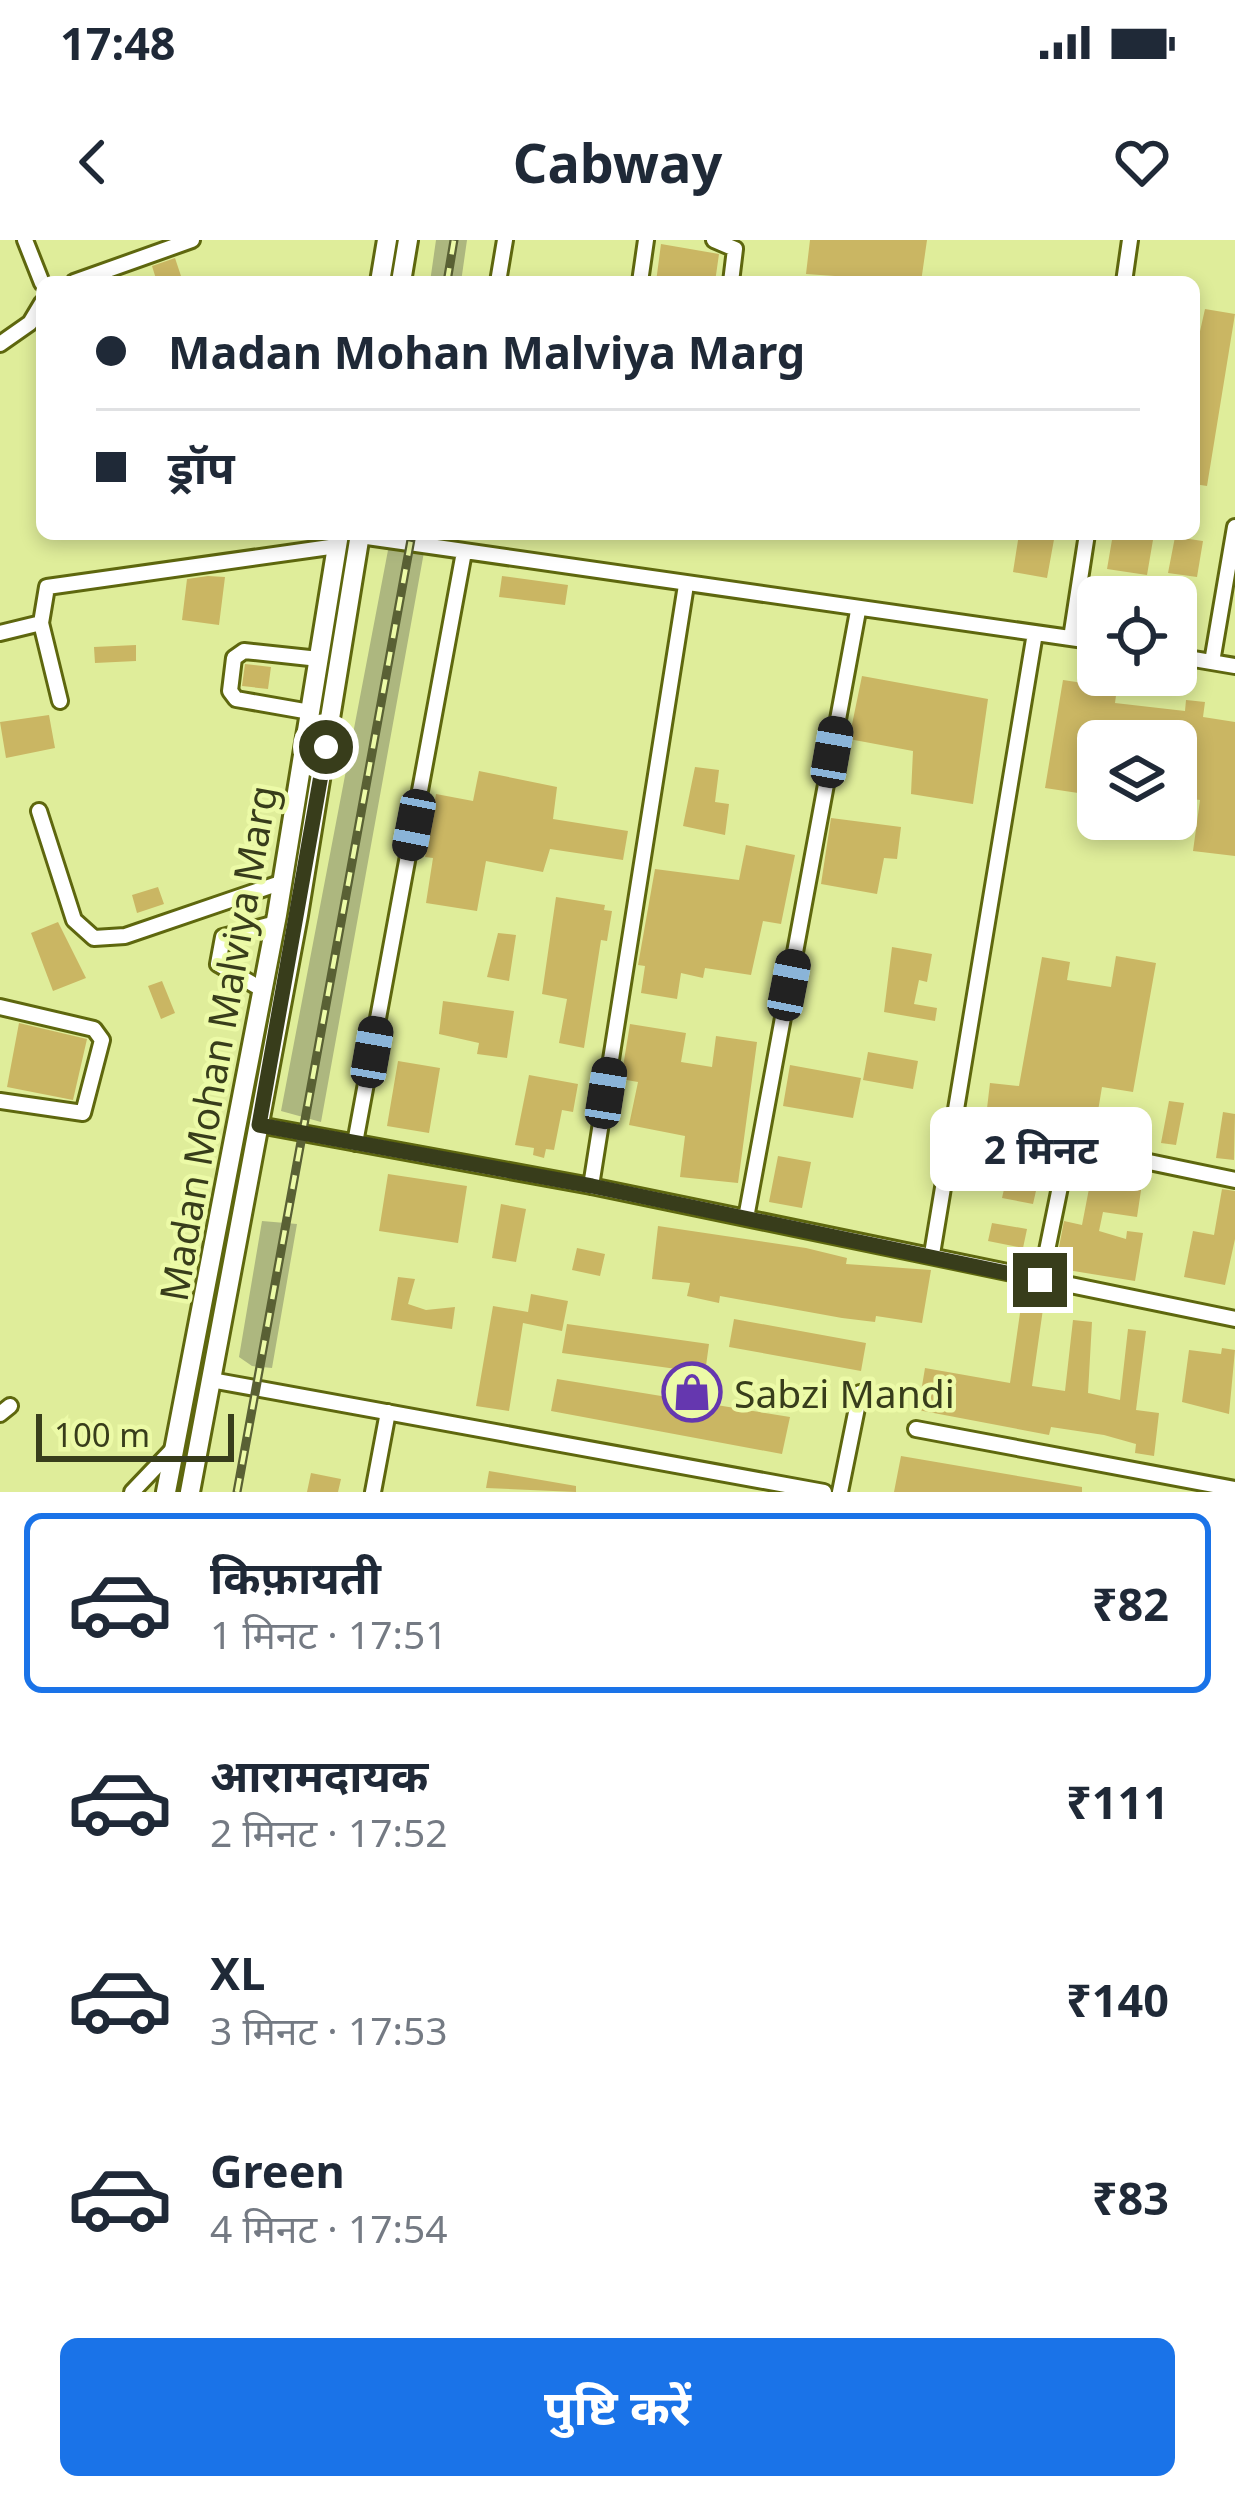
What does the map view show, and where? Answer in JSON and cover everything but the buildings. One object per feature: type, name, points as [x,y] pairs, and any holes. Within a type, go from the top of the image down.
[{"type":"main road","points":[[381,276],[387,240]]},
{"type":"main road","points":[[402,276],[408,240]]},
{"type":"main road","name":"Madan Mohan Malviya Marg","points":[[166,1492],[276,923],[338,540]]},
{"type":"main road","name":"Madan Mohan Malviya Marg","points":[[190,1492],[259,1125],[359,540]]},
{"type":"street","points":[[25,240],[39,276]]},
{"type":"street","points":[[91,276],[192,240]]},
{"type":"street","points":[[500,276],[505,240]]},
{"type":"street","points":[[641,276],[646,240]]},
{"type":"street","points":[[714,240],[735,249],[732,276]]},
{"type":"street","points":[[1125,276],[1130,240]]},
{"type":"street","points":[[0,344],[30,323],[36,313]]},
{"type":"street","points":[[1212,662],[1235,527]]},
{"type":"street","points":[[60,701],[41,623],[43,595],[58,582],[338,540]]},
{"type":"street","points":[[392,540],[858,611],[1077,639]]},
{"type":"street","points":[[1071,638],[1086,540]]},
{"type":"street","points":[[355,1143],[464,551]]},
{"type":"street","points":[[592,1186],[686,585]]},
{"type":"street","points":[[746,1218],[858,611]]},
{"type":"street","points":[[0,633],[41,623]]},
{"type":"street","points":[[932,1254],[1035,633]]},
{"type":"street","points":[[310,712],[236,699],[230,691],[234,658],[244,651],[319,658]]},
{"type":"street","points":[[1197,660],[1235,666]]},
{"type":"street","points":[[38,811],[74,920],[94,938],[125,937],[283,882]]},
{"type":"street","points":[[263,990],[219,967],[220,950],[230,933],[276,923]]},
{"type":"street","points":[[0,1007],[94,1029],[102,1040],[83,1113],[0,1101]]},
{"type":"street","points":[[259,1125],[592,1186],[1235,1319]]},
{"type":"street","points":[[1040,1280],[1062,1178],[1075,1153],[1106,1153],[1235,1180]]},
{"type":"street","points":[[211,1380],[824,1492]]},
{"type":"street","points":[[840,1492],[860,1393]]},
{"type":"street","points":[[373,1492],[388,1412]]},
{"type":"street","points":[[916,1430],[1235,1489]]},
{"type":"street","points":[[132,1492],[175,1446]]},
{"type":"green space","points":[[436,240],[467,240],[462,276],[431,276]]},
{"type":"green space","points":[[389,545],[424,552],[321,1122],[281,1111]]},
{"type":"green space","points":[[262,1221],[297,1224],[272,1368],[252,1366],[239,1357]]},
{"type":"railway","points":[[448,276],[454,240]]},
{"type":"railway","points":[[237,1492],[411,540]]},
{"type":"place","name":"Sabzi Mandi","points":[[692,1392]]},
{"type":"route","points":[[326,747],[259,1125],[592,1186],[1040,1280]]}]
